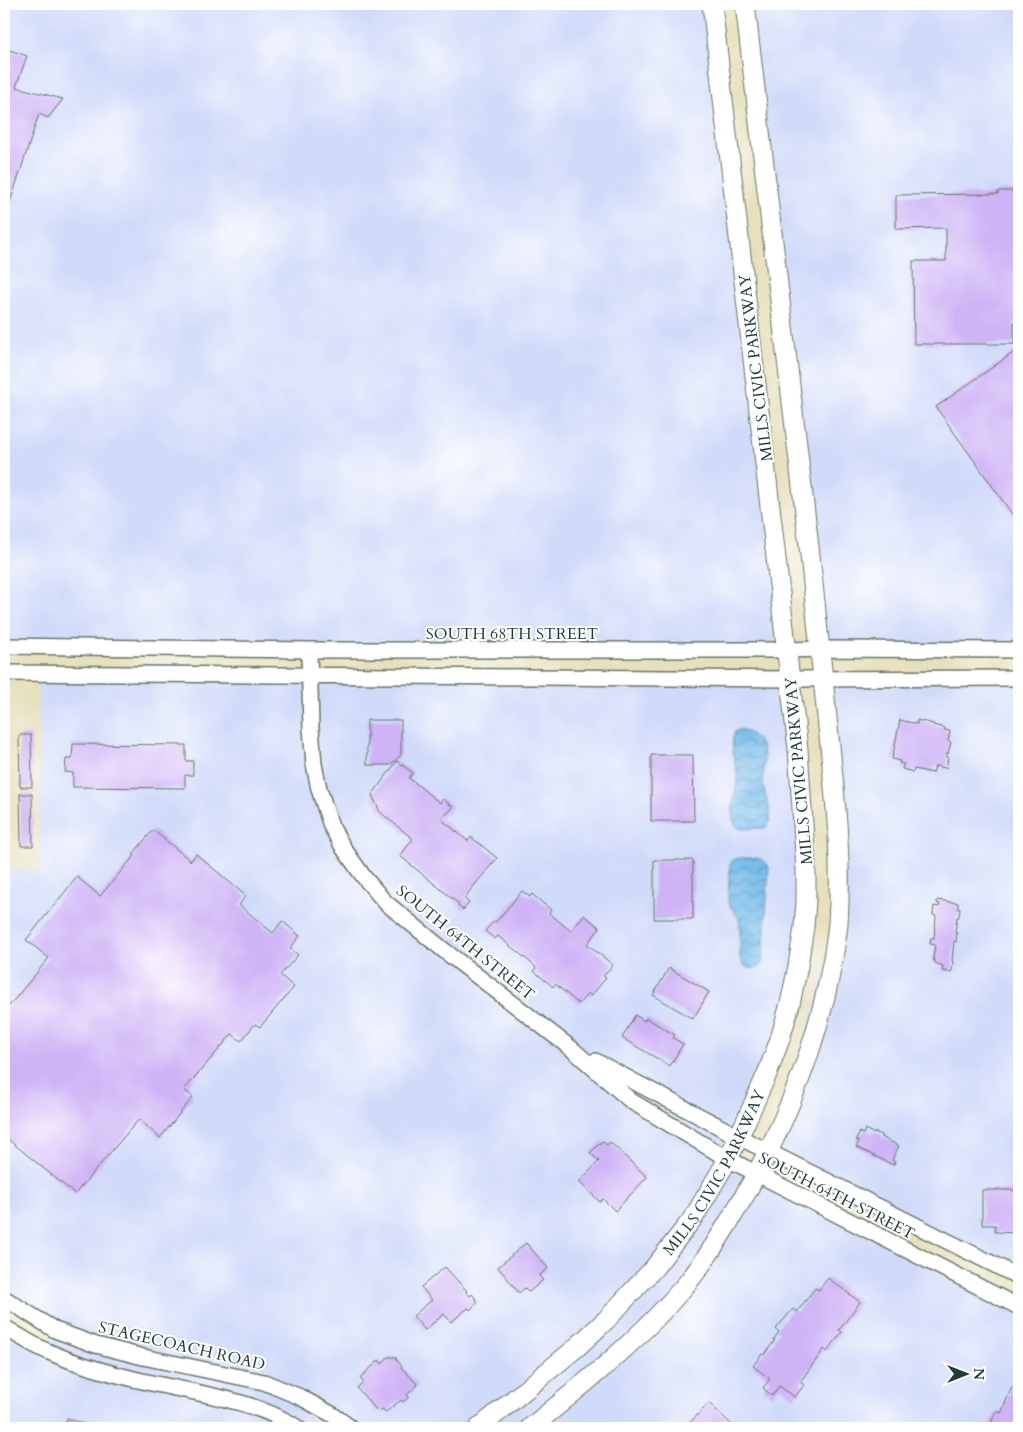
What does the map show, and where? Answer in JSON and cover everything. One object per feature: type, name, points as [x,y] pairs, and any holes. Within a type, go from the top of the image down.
[{"type":"main road","name":"MILLS CIVIC PARKWAY","points":[[479,1428],[576,1348],[606,1320],[654,1268],[694,1217],[728,1159],[767,1074],[780,1039],[792,995],[804,927],[806,901],[805,838],[798,749],[712,4]]},
{"type":"main road","name":"MILLS CIVIC PARKWAY","points":[[530,1428],[630,1344],[686,1285],[712,1249],[757,1173],[800,1080],[825,996],[837,928],[840,862],[824,679],[746,4]]},
{"type":"street","name":"SOUTH 68TH STREET","points":[[4,646],[309,650],[1019,650]]},
{"type":"street","name":"SOUTH 64TH STREET","points":[[309,650],[311,728],[314,764],[319,790],[331,826],[363,876],[385,902],[446,952],[572,1049],[631,1100],[728,1159],[1019,1307]]},
{"type":"street","points":[[4,673],[790,679],[1019,678]]},
{"type":"street","name":"SOUTH 64TH STREET","points":[[572,1049],[768,1151],[1019,1277]]},
{"type":"street","name":"STAGECOACH ROAD","points":[[4,1298],[54,1330],[96,1344],[143,1357],[264,1382],[333,1415],[351,1428]]},
{"type":"street","points":[[4,1327],[46,1351],[87,1366],[135,1380],[255,1407],[286,1420],[298,1428]]},
{"type":"shaded area","points":[[4,4],[712,4],[788,650],[4,646]]},
{"type":"shaded area","points":[[745,4],[1019,4],[1019,650],[821,649]]},
{"type":"shaded area","points":[[38,673],[790,679],[798,749],[798,966],[728,1159],[1019,1307],[1019,1428],[4,1428],[4,1330],[46,1351],[54,1330],[4,1298],[4,869],[39,870]]},
{"type":"shaded area","points":[[1019,678],[1019,1277],[768,1151],[779,1128],[837,929],[823,679]]},
{"type":"water","points":[[740,729],[755,737],[763,750],[763,783],[770,814],[769,822],[765,828],[740,829],[733,820],[737,775],[732,744],[735,731]]},
{"type":"water","points":[[739,858],[760,859],[769,867],[763,961],[755,969],[745,966],[741,961],[740,923],[729,905],[730,865],[733,860]]},
{"type":"building","points":[[4,48],[27,56],[16,87],[63,99],[48,118],[39,114],[4,221]]},
{"type":"building","points":[[998,191],[1019,191],[1019,270],[1015,270],[1015,291],[1019,291],[1019,322],[1014,322],[1014,344],[914,344],[913,261],[946,261],[946,228],[896,229],[896,195],[998,194]]},
{"type":"building","points":[[1017,350],[1019,354],[1019,515],[1015,518],[936,407]]},
{"type":"building","points":[[367,720],[401,720],[401,755],[390,765],[367,765]]},
{"type":"building","points":[[900,720],[917,724],[917,720],[934,724],[950,731],[948,741],[951,742],[946,757],[948,758],[946,768],[935,766],[933,773],[914,769],[913,772],[902,769],[904,764],[892,759]]},
{"type":"building","points":[[19,735],[31,735],[32,787],[20,787]]},
{"type":"building","points":[[73,744],[186,745],[186,761],[193,761],[193,775],[185,775],[185,788],[73,787],[73,773],[65,772],[66,759],[72,759]]},
{"type":"building","points":[[651,755],[693,755],[694,821],[651,821]]},
{"type":"building","points":[[397,761],[413,773],[409,778],[440,803],[443,799],[453,807],[441,819],[468,841],[471,837],[497,858],[464,898],[469,903],[463,910],[458,906],[459,904],[400,856],[413,839],[380,812],[372,795]]},
{"type":"building","points":[[20,794],[32,794],[33,846],[21,846]]},
{"type":"building","points":[[153,830],[191,861],[196,854],[246,896],[239,905],[273,933],[282,921],[300,936],[290,948],[298,955],[280,975],[294,987],[260,1027],[255,1024],[241,1041],[232,1034],[184,1090],[193,1097],[160,1138],[139,1119],[75,1194],[4,1136],[4,1012],[49,958],[26,940],[77,877],[100,896],[135,855],[133,854]]},
{"type":"building","points":[[654,860],[693,860],[693,919],[654,919]]},
{"type":"building","points":[[522,891],[530,897],[532,894],[551,910],[549,913],[571,931],[584,915],[600,928],[587,944],[613,965],[603,976],[606,978],[591,996],[588,993],[579,1004],[555,984],[553,987],[534,971],[536,967],[498,936],[495,939],[485,931],[494,921],[496,922]]},
{"type":"building","points":[[937,900],[958,903],[958,909],[960,909],[959,917],[957,917],[955,932],[957,933],[956,942],[954,941],[951,972],[942,971],[943,966],[935,963],[933,958],[935,945],[930,944],[931,938],[934,938],[936,916],[933,915],[934,906],[939,907],[940,904],[937,903]]},
{"type":"building","points":[[669,968],[709,992],[693,1019],[653,995]]},
{"type":"building","points":[[635,1015],[645,1021],[646,1018],[675,1035],[673,1038],[683,1044],[670,1066],[622,1038]]},
{"type":"building","points":[[865,1129],[874,1134],[875,1132],[881,1135],[881,1137],[899,1146],[892,1160],[895,1162],[893,1165],[856,1147],[859,1142],[856,1140],[860,1132],[863,1134]]},
{"type":"building","points":[[602,1141],[607,1145],[610,1142],[647,1177],[615,1211],[603,1199],[600,1202],[579,1182],[599,1161],[590,1153]]},
{"type":"building","points":[[982,1190],[1019,1190],[1019,1233],[995,1232],[995,1225],[982,1225]]},
{"type":"building","points":[[526,1243],[548,1268],[539,1276],[543,1280],[529,1292],[525,1288],[519,1293],[498,1267]]},
{"type":"building","points":[[445,1267],[466,1292],[470,1296],[472,1294],[478,1302],[470,1310],[468,1308],[451,1322],[444,1314],[425,1330],[413,1316],[432,1300],[421,1287]]},
{"type":"building","points":[[828,1278],[860,1302],[839,1330],[842,1332],[827,1352],[824,1349],[800,1382],[804,1385],[795,1397],[779,1386],[772,1396],[763,1388],[770,1379],[753,1366],[775,1340],[773,1340],[779,1332],[776,1329],[786,1317],[793,1309],[797,1312],[815,1288],[819,1290]]},
{"type":"building","points":[[388,1357],[396,1357],[401,1367],[418,1385],[407,1395],[409,1397],[403,1402],[401,1400],[386,1412],[382,1409],[378,1412],[357,1388],[363,1382],[360,1378],[379,1360],[382,1364]]},
{"type":"building","points":[[1015,1385],[1019,1387],[1019,1428],[989,1428],[996,1411],[1001,1413],[1012,1387]]},
{"type":"building","points":[[709,1403],[735,1428],[685,1428]]},
{"type":"building","points":[[67,1418],[87,1425],[86,1428],[64,1428]]}]
